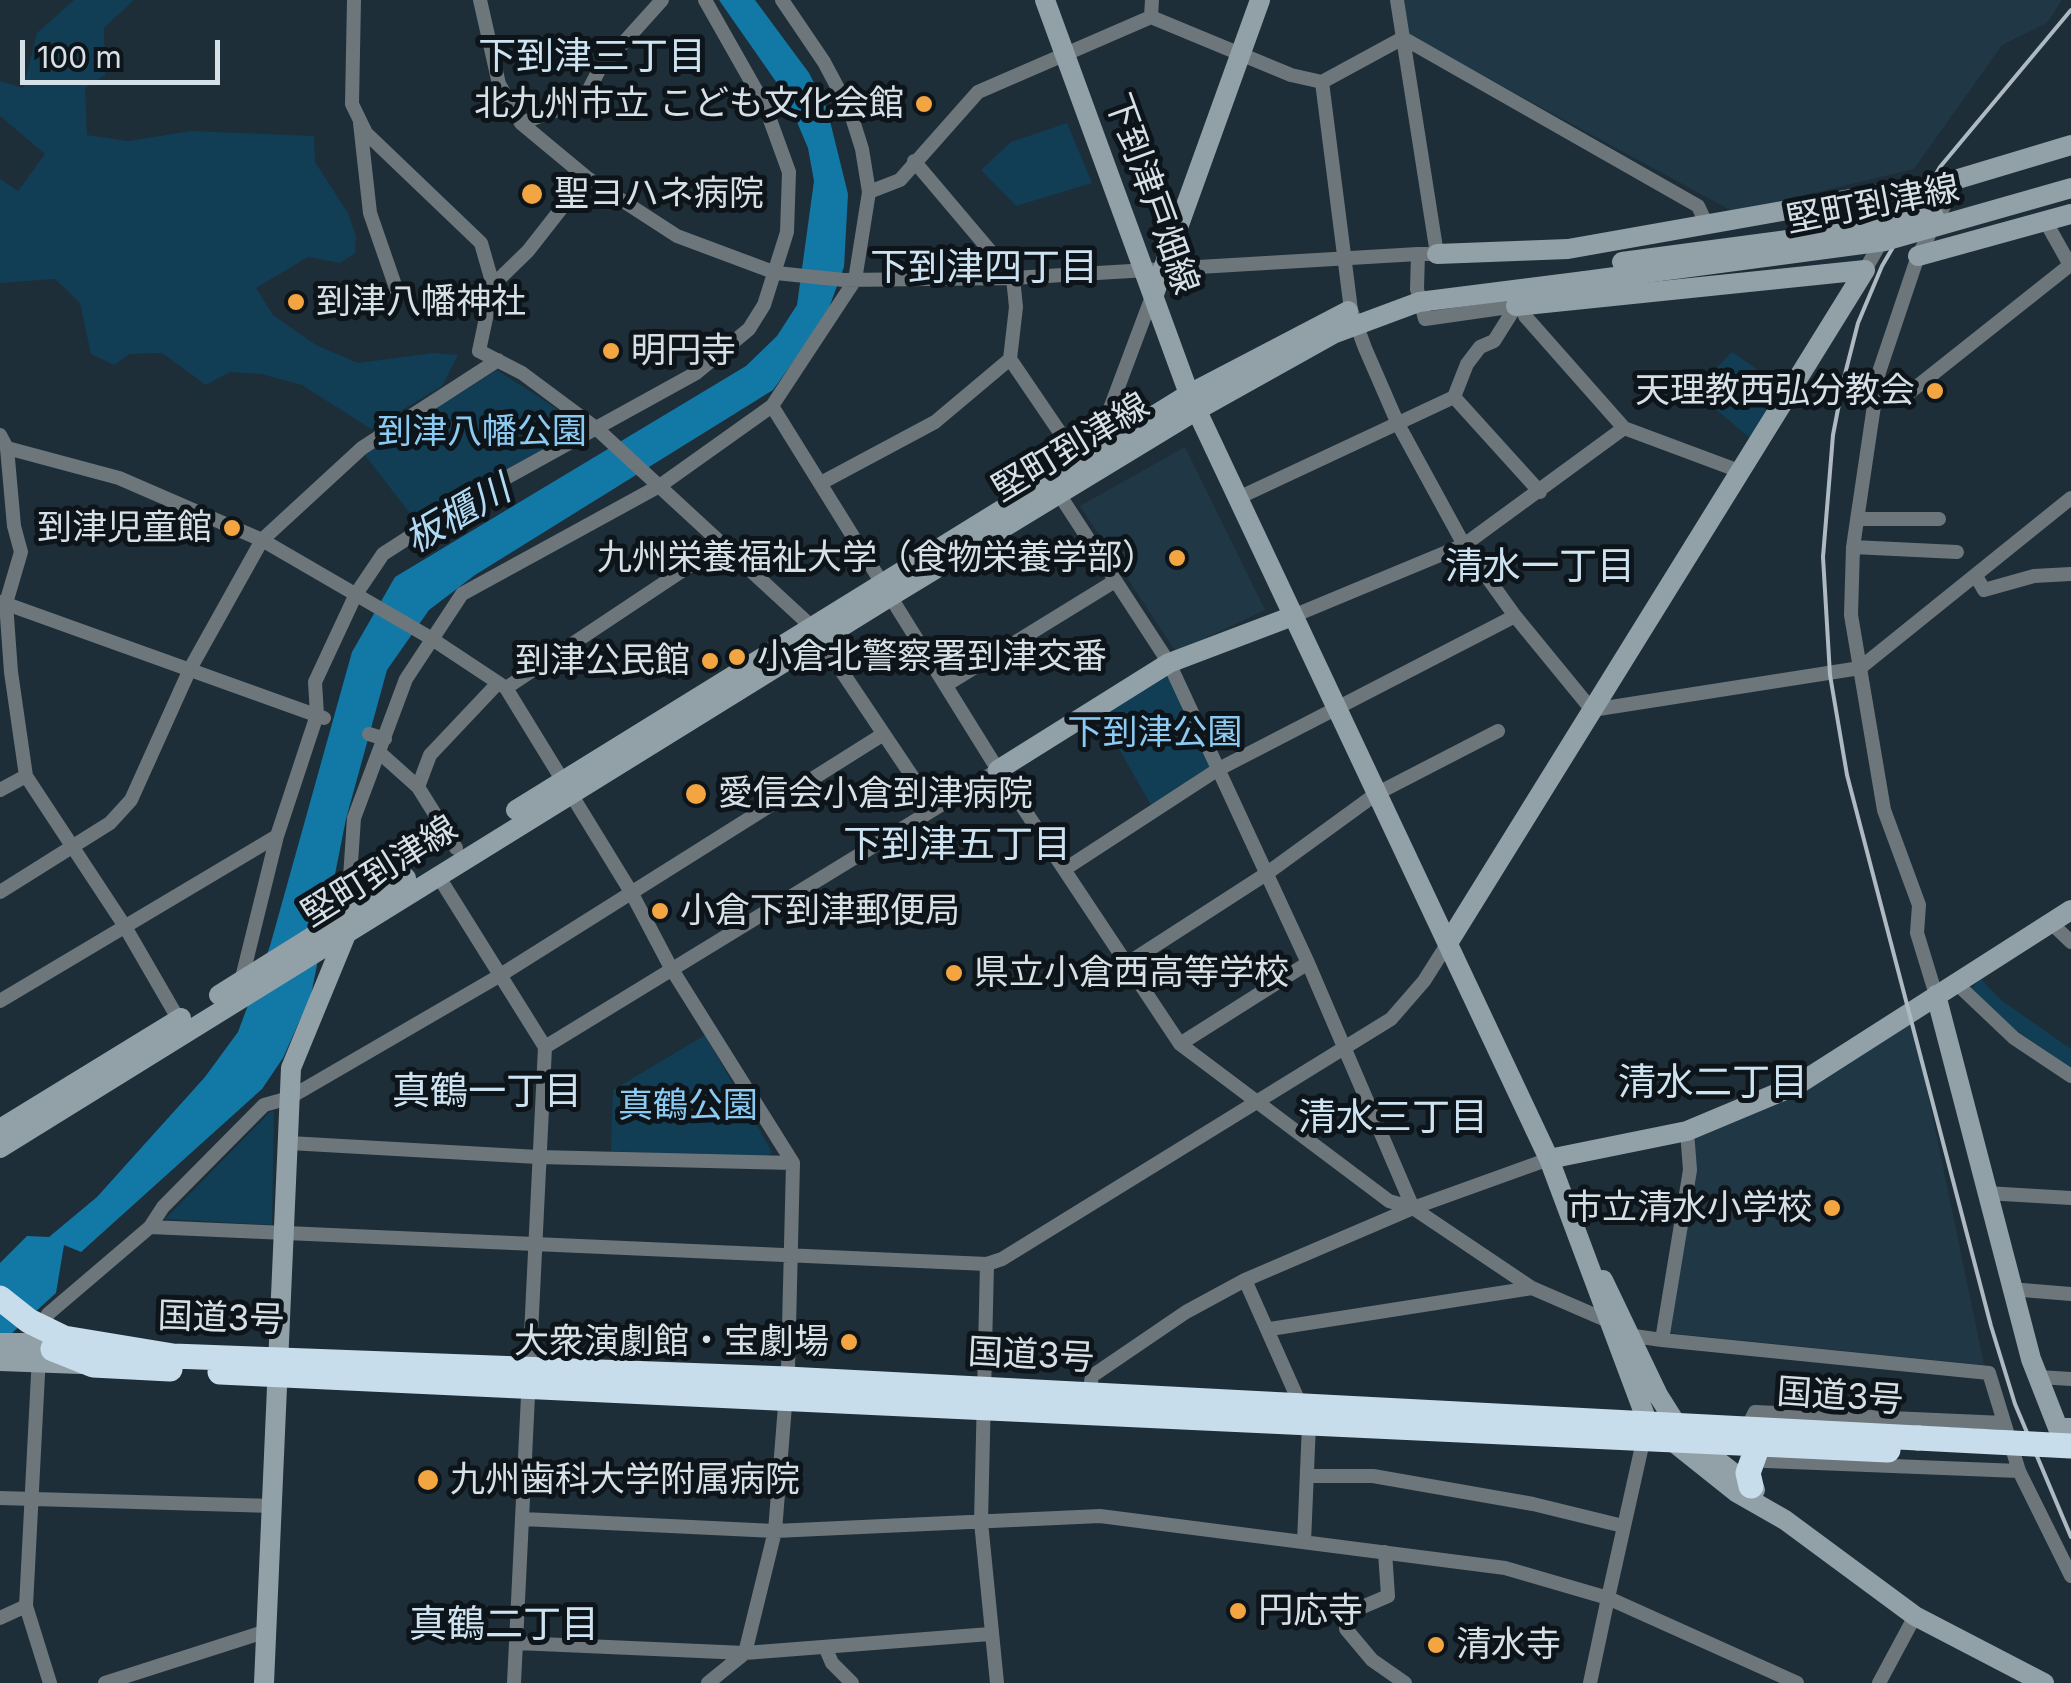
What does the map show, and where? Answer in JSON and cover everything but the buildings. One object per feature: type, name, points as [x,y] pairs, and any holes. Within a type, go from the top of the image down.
[{"type":"highway","name":"国道3号","points":[[0,1298],[17,1343],[89,1354],[1918,1444],[2068,1443]]},
{"type":"highway","name":"国道3号","points":[[983,1399],[1089,1394],[1305,1414]]},
{"type":"highway","name":"国道3号","points":[[1644,1430],[1693,1442],[1753,1436]]},
{"type":"highway","points":[[1751,1486],[1748,1474],[1753,1436]]},
{"type":"street","points":[[354,0],[352,104],[360,122],[409,178],[481,243],[493,285],[478,351],[498,360],[601,432],[817,633],[934,809]]},
{"type":"street","points":[[480,0],[500,84],[521,123],[586,176],[677,236],[783,273],[850,280],[1013,278],[1153,267],[1568,249],[1912,188]]},
{"type":"street","points":[[521,123],[583,101],[599,70],[662,0]]},
{"type":"street","points":[[246,982],[277,836],[321,717],[315,682],[356,594],[383,554],[473,496],[601,432],[696,373],[725,352],[764,306],[783,273],[789,202],[782,145],[730,38],[705,0]]},
{"type":"street","points":[[264,1683],[289,1098],[296,1052],[340,927],[354,818],[406,679],[429,637],[462,594],[656,482],[772,406],[850,280],[870,192],[850,111],[782,0]]},
{"type":"street","name":"下到津戸畑線","points":[[1046,0],[1153,267]]},
{"type":"street","points":[[1151,17],[1152,0]]},
{"type":"street","points":[[1110,443],[1108,414],[1154,294],[1153,267],[1242,54],[1260,0]]},
{"type":"street","points":[[1397,0],[1427,254],[1418,296],[1426,319],[1865,270]]},
{"type":"street","points":[[870,192],[900,180],[978,92],[1151,17],[1322,82],[1403,38]]},
{"type":"street","points":[[1403,38],[1698,206],[1707,226]]},
{"type":"street","points":[[1322,82],[1353,317],[1398,424],[1464,545],[1515,616],[1592,710]]},
{"type":"street","points":[[360,122],[370,213],[397,291]]},
{"type":"street","points":[[2068,1443],[2039,1377],[2010,1290],[1936,995],[1916,933],[1920,905],[1884,810],[1851,615],[1853,547],[1880,372],[1918,256],[1958,179],[2071,145]]},
{"type":"street","points":[[914,162],[1013,278],[1016,307],[1010,359],[1080,462]]},
{"type":"street","name":"堅町到津線","points":[[340,927],[456,848],[567,786],[817,633],[1110,443],[1353,317],[1418,296],[1886,227],[2047,186],[2071,175]]},
{"type":"street","points":[[493,285],[528,251],[586,176]]},
{"type":"street","points":[[150,1227],[986,1264],[1002,1260],[1344,1044],[1390,1019],[1424,981],[1742,472],[1912,188]]},
{"type":"street","name":"堅町到津線","points":[[1585,274],[1886,242],[2071,188]]},
{"type":"street","points":[[1918,256],[2047,224],[2071,214]]},
{"type":"street","points":[[1900,400],[2070,265],[2047,224]]},
{"type":"street","name":"下到津戸畑線","points":[[1154,294],[1193,402],[1549,1159],[1621,1325]]},
{"type":"street","points":[[1238,498],[1454,397],[1468,364],[1480,348],[1494,341],[1519,306]]},
{"type":"street","points":[[1519,306],[1624,428],[1742,472]]},
{"type":"street","points":[[820,484],[935,422],[1010,359]]},
{"type":"street","points":[[0,892],[110,824],[131,800],[190,669],[262,540],[362,448],[498,360]]},
{"type":"street","points":[[1454,397],[1540,492]]},
{"type":"street","name":"堅町到津線","points":[[886,589],[1059,494],[1193,402]]},
{"type":"street","points":[[772,406],[998,770],[1180,1044],[1252,1102],[1389,1201],[1413,1208],[1532,1288],[1621,1325],[1662,1340],[1989,1374],[2019,1471],[2071,1576]]},
{"type":"street","points":[[545,1047],[1169,663],[1464,545],[1624,428]]},
{"type":"street","points":[[182,1026],[124,925],[26,776],[3,602],[21,552],[2,438],[119,478],[262,540],[429,637],[502,686],[567,786],[671,968],[793,1163],[786,1389],[775,1530],[745,1653],[708,1683]]},
{"type":"street","points":[[1059,494],[1169,663],[1308,963],[1413,1208]]},
{"type":"street","points":[[1592,710],[1860,668],[2071,498]]},
{"type":"street","points":[[1857,519],[1940,520]]},
{"type":"street","points":[[418,786],[430,755],[502,686],[721,545]]},
{"type":"street","points":[[1853,547],[1957,552]]},
{"type":"street","points":[[1976,576],[1984,590],[2034,576],[2071,574]]},
{"type":"street","points":[[946,686],[1115,581]]},
{"type":"street","points":[[3,602],[321,717]]},
{"type":"street","points":[[1064,868],[1217,770],[1515,616]]},
{"type":"street","points":[[1125,965],[1266,874],[1376,794],[1498,731]]},
{"type":"street","points":[[369,734],[418,786],[456,848]]},
{"type":"street","points":[[50,1683],[26,1606],[30,1497],[17,1343],[150,1227],[162,1206],[264,1104],[289,1098],[499,976],[882,735]]},
{"type":"street","points":[[0,790],[26,776]]},
{"type":"street","name":"堅町到津線","points":[[0,1148],[246,982],[437,874],[567,786]]},
{"type":"street","points":[[0,1001],[277,836]]},
{"type":"street","points":[[437,874],[545,1047],[514,1683]]},
{"type":"street","points":[[1089,1394],[1092,1376],[1186,1312],[1245,1280],[1413,1208],[1549,1159],[1688,1131],[1797,1085],[2071,910]]},
{"type":"street","points":[[2050,922],[2071,942]]},
{"type":"street","points":[[1180,1044],[1308,963]]},
{"type":"street","points":[[1956,983],[2014,1038],[2071,1076]]},
{"type":"street","name":"堅町到津線","points":[[0,1129],[182,1026]]},
{"type":"street","points":[[1662,1340],[1690,1170],[1688,1131]]},
{"type":"street","points":[[289,1143],[538,1157],[793,1163]]},
{"type":"street","points":[[1986,1194],[2071,1198]]},
{"type":"street","points":[[986,1264],[981,1522],[996,1683]]},
{"type":"street","points":[[1245,1280],[1305,1414],[1308,1476],[1304,1542]]},
{"type":"street","points":[[1270,1329],[1532,1288]]},
{"type":"street","points":[[2010,1290],[2071,1294]]},
{"type":"street","points":[[1621,1325],[1644,1430]]},
{"type":"street","points":[[1590,1683],[1649,1406],[1621,1325]]},
{"type":"street","points":[[2039,1377],[2071,1378]]},
{"type":"street","points":[[1634,1394],[1630,1410],[1644,1430],[1785,1520],[1915,1616],[2044,1683]]},
{"type":"street","points":[[2004,1423],[1755,1412],[1753,1436],[1766,1461],[2019,1471]]},
{"type":"street","points":[[1693,1442],[1751,1486],[1785,1520]]},
{"type":"street","points":[[1308,1476],[1373,1476],[1533,1504],[1623,1526]]},
{"type":"street","points":[[0,1498],[273,1506]]},
{"type":"street","points":[[523,1520],[775,1530],[1100,1516],[1385,1552],[1505,1568],[1608,1598],[1797,1683]]},
{"type":"street","points":[[1385,1552],[1388,1596],[1360,1608],[1346,1620],[1346,1629],[1372,1660],[1404,1683]]},
{"type":"street","points":[[0,1618],[26,1606]]},
{"type":"street","points":[[1878,1683],[1915,1616]]},
{"type":"street","points":[[105,1683],[267,1631]]},
{"type":"street","points":[[517,1643],[745,1653],[990,1634]]},
{"type":"street","points":[[826,1649],[832,1663],[852,1683]]},
{"type":"shaded area","points":[[1404,0],[2062,0],[2047,23],[2002,45],[1914,169],[1734,212],[1410,36]]},
{"type":"shaded area","name":"九州栄養福祉大学（食物栄養学部）","points":[[1185,447],[1265,610],[1176,652],[1080,506]]},
{"type":"shaded area","points":[[1913,1022],[1984,1365],[1670,1333],[1696,1136]]},
{"type":"green space","points":[[74,0],[134,0],[104,28],[105,75],[85,88],[87,135],[128,141],[191,131],[314,136],[315,162],[348,213],[356,236],[355,253],[340,263],[308,257],[256,288],[273,315],[316,345],[358,363],[433,353],[458,355],[442,386],[371,429],[302,385],[261,374],[230,372],[206,385],[162,353],[130,354],[114,365],[91,354],[80,303],[55,279],[0,283],[0,179],[18,191],[45,154],[0,116],[0,81],[23,88],[37,33]]},
{"type":"green space","points":[[1067,123],[1092,183],[1016,206],[981,170],[1011,142]]},
{"type":"green space","points":[[1732,352],[1781,386],[1750,438],[1694,391]]},
{"type":"green space","name":"到津八幡公園","points":[[497,370],[582,425],[577,434],[419,525],[364,454]]},
{"type":"green space","name":"下到津公園","points":[[1168,667],[1216,776],[1155,812],[1098,712]]},
{"type":"green space","points":[[1981,979],[2001,1000],[2071,1049],[2071,1068],[1997,1017],[1971,988]]},
{"type":"green space","name":"真鶴公園","points":[[705,1035],[772,1152],[766,1159],[611,1151],[613,1090]]},
{"type":"green space","points":[[274,1111],[272,1225],[165,1219],[270,1112]]},
{"type":"water","points":[[719,0],[755,0],[809,73],[827,109],[848,194],[844,267],[826,316],[773,390],[475,575],[429,610],[387,670],[346,819],[311,995],[283,1058],[262,1089],[81,1252],[64,1245],[56,1293],[0,1344],[0,1263],[27,1236],[49,1237],[97,1197],[205,1077],[238,1032],[270,946],[352,652],[395,577],[746,366],[777,336],[797,305],[814,181],[808,148],[786,96]]},
{"type":"railway","points":[[2071,10],[1940,167],[1882,266],[1858,323],[1844,378],[1833,435],[1823,557],[1830,675],[1847,775],[1991,1326],[2015,1404],[2071,1537]]},
{"type":"place","name":"北九州市立 こども文化会館","points":[[924,104]]},
{"type":"place","name":"聖ヨハネ病院","points":[[532,194]]},
{"type":"place","name":"到津八幡神社","points":[[296,302]]},
{"type":"place","name":"明円寺","points":[[611,351]]},
{"type":"place","name":"天理教西弘分教会","points":[[1935,391]]},
{"type":"place","name":"到津児童館","points":[[232,528]]},
{"type":"place","name":"九州栄養福祉大学（食物栄養学部）","points":[[1177,558]]},
{"type":"place","name":"小倉北警察署到津交番","points":[[737,657]]},
{"type":"place","name":"到津公民館","points":[[710,661]]},
{"type":"place","name":"愛信会小倉到津病院","points":[[696,794]]},
{"type":"place","name":"小倉下到津郵便局","points":[[660,911]]},
{"type":"place","name":"県立小倉西高等学校","points":[[954,973]]},
{"type":"place","name":"市立清水小学校","points":[[1832,1208]]},
{"type":"place","name":"大衆演劇館・宝劇場","points":[[849,1342]]},
{"type":"place","name":"九州歯科大学附属病院","points":[[428,1480]]},
{"type":"place","name":"円応寺","points":[[1238,1611]]},
{"type":"place","name":"清水寺","points":[[1436,1645]]},
{"type":"district","name":"下到津三丁目","points":[[592,58]]},
{"type":"district","name":"下到津四丁目","points":[[984,269]]},
{"type":"district","name":"清水一丁目","points":[[1540,568]]},
{"type":"district","name":"下到津五丁目","points":[[957,846]]},
{"type":"district","name":"清水二丁目","points":[[1713,1084]]},
{"type":"district","name":"真鶴一丁目","points":[[487,1093]]},
{"type":"district","name":"清水三丁目","points":[[1393,1119]]},
{"type":"district","name":"真鶴二丁目","points":[[504,1626]]},
{"type":"water label","name":"板櫃川","points":[[458,515]]}]
